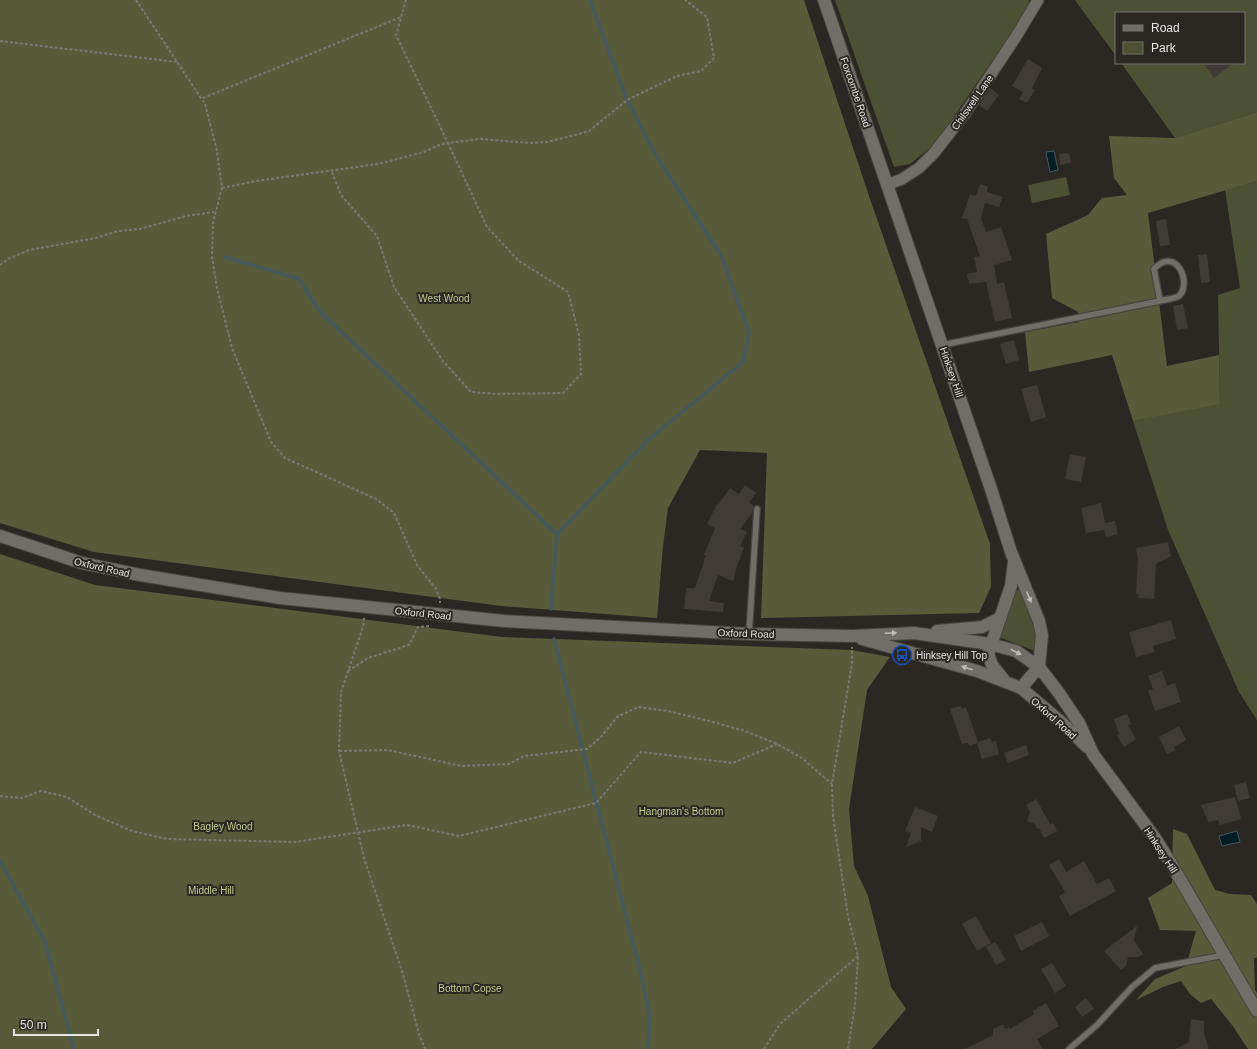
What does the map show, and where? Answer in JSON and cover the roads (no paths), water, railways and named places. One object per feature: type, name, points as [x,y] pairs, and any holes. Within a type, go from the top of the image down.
[{"type":"street","name":"Foxcombe Road","points":[[824,0],[887,185]]},
{"type":"street","name":"Chilswell Lane","points":[[887,185],[914,172],[934,153],[966,112],[1017,35],[1038,0]]},
{"type":"street","name":"Hinksey Hill","points":[[887,185],[1014,560],[1039,621],[1042,635],[1039,667]]},
{"type":"street","name":"Oxford Road","points":[[0,536],[82,563],[140,575],[280,598],[504,621],[749,634],[852,636],[914,633],[982,627],[1000,618]]},
{"type":"street","name":"Hinksey Hill","points":[[990,644],[1011,586],[1014,560]]},
{"type":"street","name":"Oxford Road","points":[[914,633],[990,644],[1016,651],[1039,667],[1060,693]]},
{"type":"street","name":"Oxford Road","points":[[852,636],[917,653],[1004,680],[1021,688],[1060,721],[1093,754]]},
{"type":"street","points":[[990,644],[988,654],[992,665],[1004,680]]},
{"type":"street","points":[[1021,688],[1039,667]]},
{"type":"street","name":"Hinksey Hill","points":[[1060,693],[1079,723],[1093,754],[1155,838],[1257,1011]]},
{"type":"lane","points":[[942,345],[1176,297],[1180,295],[1183,288],[1180,267],[1175,262],[1168,261],[1159,263],[1154,269],[1160,300]]},
{"type":"lane","points":[[749,634],[757,509]]},
{"type":"lane","points":[[1069,1049],[1097,1025],[1132,987],[1155,968],[1224,955]]},
{"type":"water","points":[[1054,151],[1058,170],[1050,172],[1046,152]]},
{"type":"water","points":[[1237,831],[1240,842],[1222,846],[1219,836]]},
{"type":"waterway","points":[[557,534],[649,439],[743,362],[749,333],[722,257],[654,152],[627,100],[590,0]]},
{"type":"waterway","points":[[225,257],[299,279],[320,312],[557,534],[551,609]]},
{"type":"waterway","points":[[554,639],[640,970],[650,1017],[648,1049]]},
{"type":"waterway","points":[[0,861],[45,942],[74,1049]]},
{"type":"place","name":"Hinksey Hill Top","points":[[902,655]]},
{"type":"park label","name":"West Wood","points":[[444,298]]},
{"type":"park label","name":"Hangman's Bottom","points":[[681,811]]},
{"type":"park label","name":"Bagley Wood","points":[[223,826]]},
{"type":"park label","name":"Middle Hill","points":[[211,890]]},
{"type":"park label","name":"Bottom Copse","points":[[470,988]]}]
